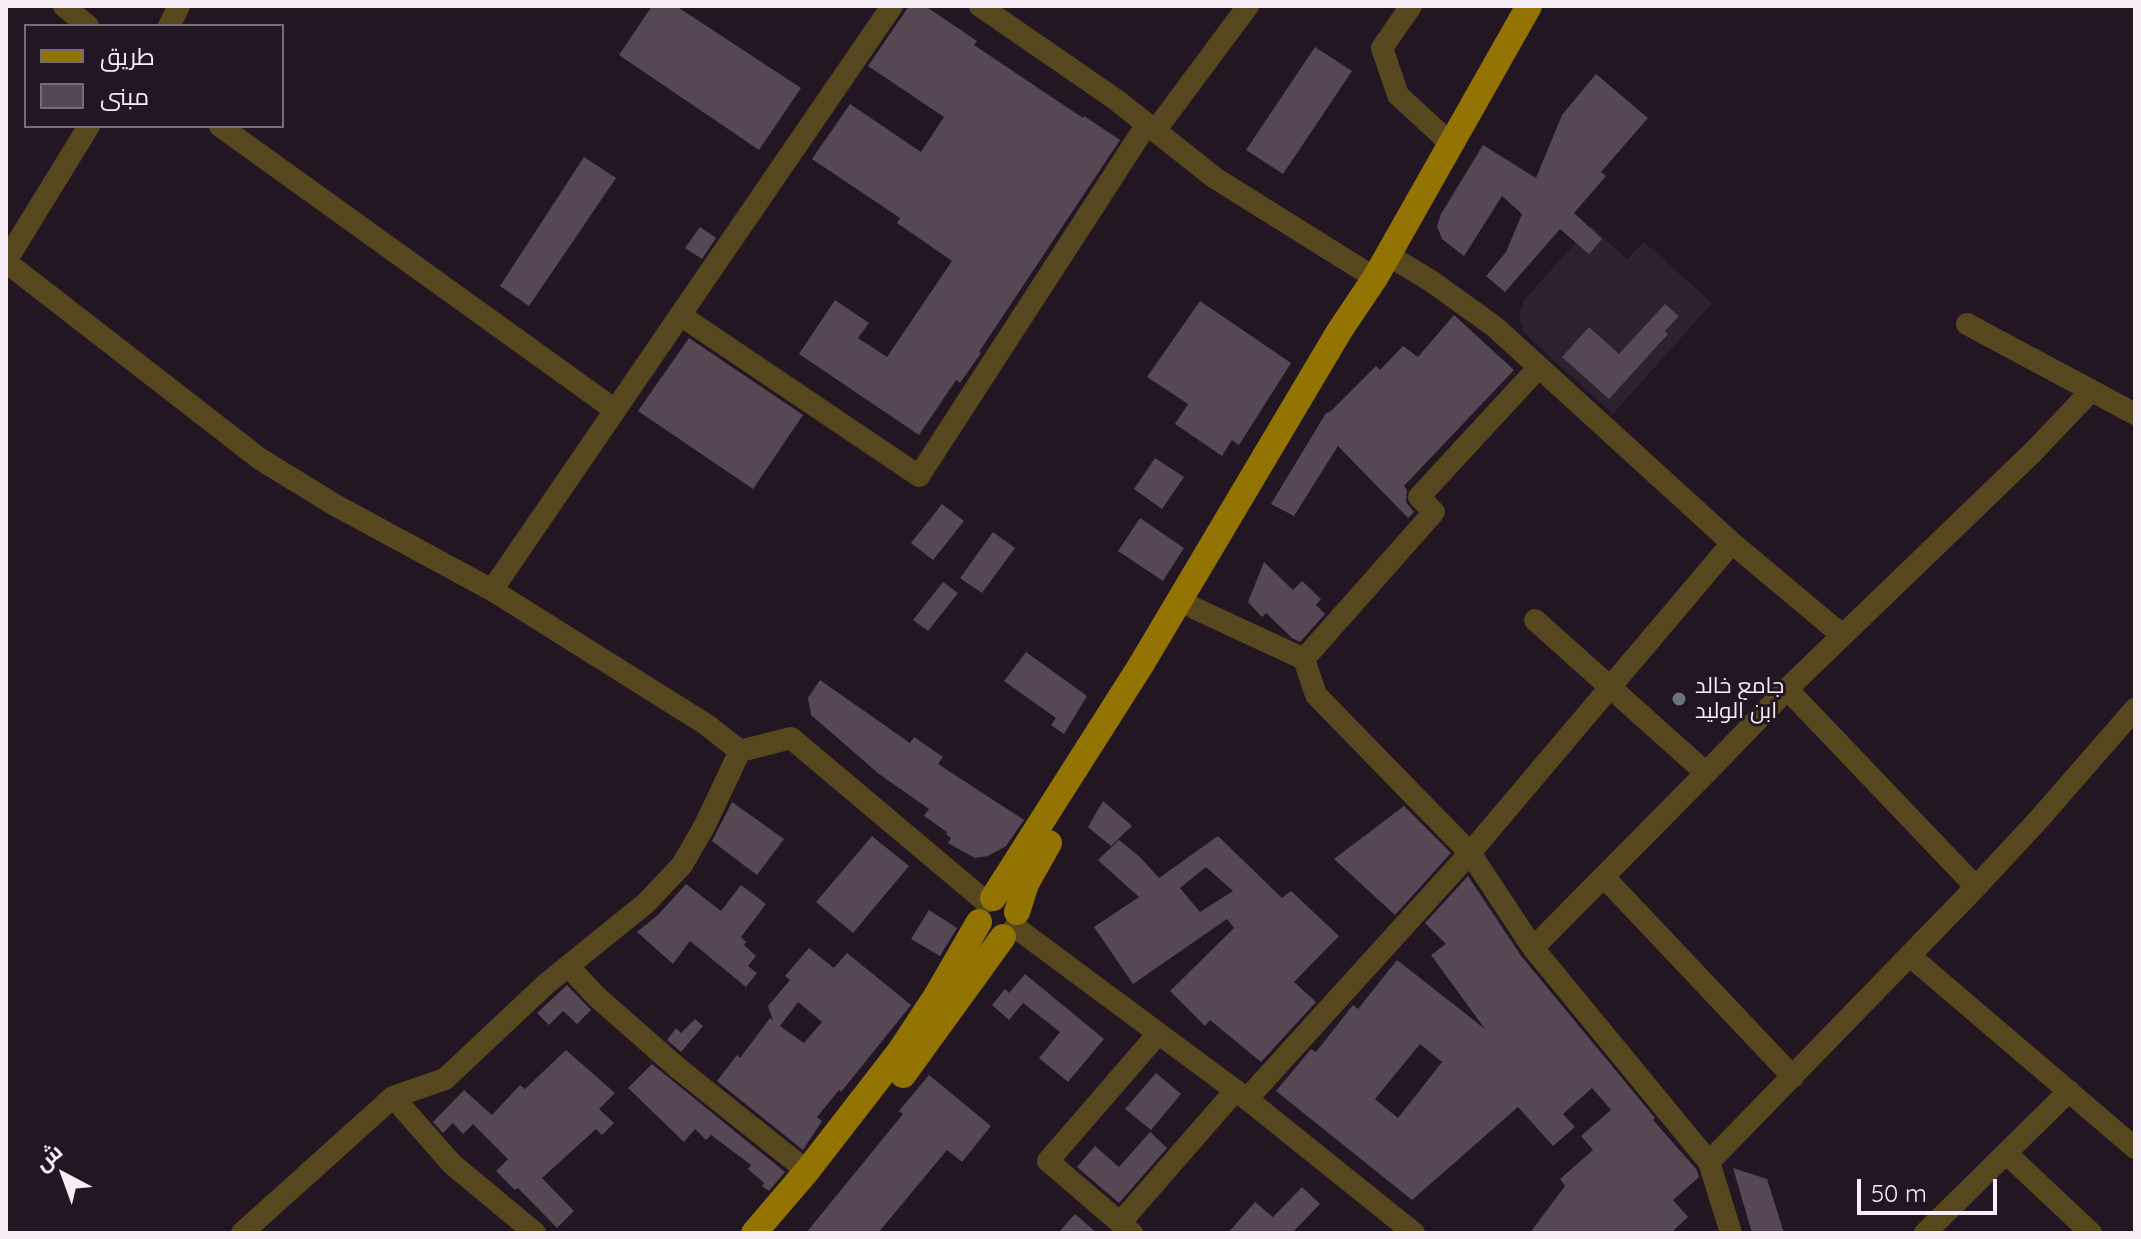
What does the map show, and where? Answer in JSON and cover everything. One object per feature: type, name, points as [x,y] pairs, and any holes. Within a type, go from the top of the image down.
[{"type":"main road","points":[[754,1233],[882,1076],[932,1022],[986,907],[1141,665],[1340,330],[1382,267],[1529,6]]},
{"type":"main road","points":[[775,1233],[932,1022],[1012,925],[1039,857],[1194,608],[1340,362],[1365,313],[1382,267]]},
{"type":"main road","points":[[986,907],[1008,900],[1012,925]]},
{"type":"main road","points":[[986,907],[988,934],[1012,925]]},
{"type":"street","points":[[64,6],[86,24]]},
{"type":"street","points":[[170,24],[179,6]]},
{"type":"street","points":[[492,590],[892,6]]},
{"type":"street","points":[[980,6],[1115,99],[1215,178],[1382,267],[1431,281],[1495,327],[1732,543],[1842,635]]},
{"type":"street","points":[[680,315],[919,476],[1151,127],[1248,6]]},
{"type":"street","points":[[1411,6],[1382,48],[1398,95],[1451,144]]},
{"type":"street","points":[[88,128],[6,262],[260,459],[335,505],[492,590],[707,725],[740,751]]},
{"type":"street","points":[[223,128],[615,410]]},
{"type":"street","points":[[1967,324],[2135,414]]},
{"type":"street","points":[[1304,659],[1434,512],[1419,497],[1539,367]]},
{"type":"street","points":[[1533,948],[1787,689],[2033,452],[2091,391]]},
{"type":"street","points":[[1157,1035],[1048,1161],[1126,1228],[1241,1095],[1470,853],[1732,543]]},
{"type":"street","points":[[1194,608],[1304,659],[1316,695],[1470,853],[1533,948],[1709,1162],[1731,1233]]},
{"type":"street","points":[[1535,620],[1706,773]]},
{"type":"street","points":[[1787,689],[1976,887]]},
{"type":"street","points":[[1709,1162],[1976,887],[2134,712]]},
{"type":"street","points":[[740,751],[791,738],[986,907]]},
{"type":"street","points":[[242,1233],[393,1097],[445,1079],[568,966],[646,903],[682,865],[740,751]]},
{"type":"street","points":[[1604,877],[1793,1077]]},
{"type":"street","points":[[1012,925],[1241,1095],[1414,1233]]},
{"type":"street","points":[[1910,956],[2135,1148]]},
{"type":"street","points":[[568,966],[597,997],[673,1063],[807,1171]]},
{"type":"street","points":[[1925,1233],[2069,1091]]},
{"type":"street","points":[[393,1097],[452,1164],[535,1233]]},
{"type":"street","points":[[2007,1154],[2091,1233]]},
{"type":"shaded area","points":[[1591,226],[1627,259],[1644,242],[1712,303],[1613,414],[1524,333],[1519,317],[1524,300]]},
{"type":"building","points":[[652,6],[676,6],[801,88],[759,150],[619,55]]},
{"type":"building","points":[[909,6],[925,6],[977,41],[974,45],[1120,140],[981,353],[960,383],[956,380],[919,435],[799,354],[835,300],[869,323],[858,338],[887,357],[952,261],[897,223],[900,218],[812,159],[850,104],[921,152],[944,117],[868,66]]},
{"type":"building","points":[[1315,47],[1352,71],[1283,174],[1246,150]]},
{"type":"building","points":[[1596,74],[1648,118],[1601,172],[1606,176],[1574,213],[1602,239],[1589,254],[1560,229],[1505,292],[1486,276],[1506,252],[1522,214],[1502,196],[1464,256],[1442,239],[1437,226],[1441,214],[1483,145],[1536,178],[1562,115]]},
{"type":"building","points":[[584,157],[616,178],[529,306],[500,286]]},
{"type":"building","points":[[700,227],[716,238],[702,259],[685,248]]},
{"type":"building","points":[[1200,301],[1291,363],[1239,445],[1232,440],[1222,456],[1175,424],[1188,404],[1147,377]]},
{"type":"building","points":[[1665,304],[1679,316],[1665,331],[1668,334],[1609,399],[1562,357],[1589,327],[1619,354]]},
{"type":"building","points":[[1454,315],[1514,370],[1404,486],[1407,490],[1406,502],[1414,512],[1408,518],[1338,446],[1294,516],[1271,504],[1326,413],[1376,366],[1380,370],[1403,346],[1418,357]]},
{"type":"building","points":[[689,338],[803,415],[753,489],[638,411]]},
{"type":"building","points":[[1155,458],[1184,477],[1162,509],[1134,489]]},
{"type":"building","points":[[942,504],[964,521],[933,560],[911,543]]},
{"type":"building","points":[[1140,518],[1184,548],[1163,581],[1118,551]]},
{"type":"building","points":[[993,532],[1015,548],[982,593],[960,578]]},
{"type":"building","points":[[1264,562],[1293,590],[1302,581],[1321,599],[1316,605],[1325,614],[1300,642],[1266,613],[1262,617],[1248,602]]},
{"type":"building","points":[[943,582],[958,593],[928,631],[913,620]]},
{"type":"building","points":[[1026,652],[1087,696],[1064,734],[1051,725],[1056,718],[1004,681]]},
{"type":"building","points":[[820,680],[910,743],[914,737],[943,757],[938,764],[1024,820],[1006,846],[988,856],[975,858],[948,843],[951,838],[947,832],[924,816],[929,809],[879,774],[811,715],[808,698]]},
{"type":"building","points":[[1103,801],[1132,826],[1111,846],[1088,827]]},
{"type":"building","points":[[732,802],[784,839],[757,875],[712,841]]},
{"type":"building","points":[[1404,806],[1451,853],[1395,915],[1334,859]]},
{"type":"building","points":[[872,836],[909,866],[853,933],[816,902]]},
{"type":"building","points":[[1218,836],[1282,898],[1291,891],[1339,936],[1294,982],[1316,1002],[1261,1062],[1210,1020],[1205,1026],[1170,991],[1234,928],[1227,919],[1133,984],[1094,927],[1139,897],[1098,860],[1119,840],[1159,878]],"holes":[[[1206,867],[1233,891],[1200,912],[1180,888]]]},
{"type":"building","points":[[1468,876],[1522,957],[1697,1170],[1699,1177],[1673,1200],[1688,1217],[1671,1233],[1530,1233],[1565,1186],[1560,1179],[1593,1150],[1581,1136],[1611,1110],[1592,1088],[1563,1114],[1575,1127],[1553,1146],[1518,1107],[1412,1200],[1276,1091],[1311,1049],[1316,1052],[1353,1005],[1358,1009],[1397,960],[1485,1029],[1431,955],[1446,944],[1425,923]],"holes":[[[1420,1044],[1442,1062],[1398,1118],[1375,1099]]]},
{"type":"building","points":[[686,884],[721,911],[741,885],[766,904],[741,937],[746,942],[744,945],[756,956],[748,966],[757,973],[746,987],[690,941],[673,964],[637,932],[658,915]]},
{"type":"building","points":[[929,910],[957,928],[940,956],[911,939]]},
{"type":"building","points":[[809,948],[834,968],[847,953],[911,1005],[817,1117],[822,1121],[803,1150],[717,1081],[737,1055],[740,1058],[770,1018],[773,1021],[768,1006],[790,980],[785,976]],"holes":[[[798,1002],[822,1022],[804,1043],[780,1026]]]},
{"type":"building","points":[[1025,974],[1104,1039],[1068,1082],[1039,1058],[1060,1032],[1023,1003],[1009,1020],[992,1005],[1005,989],[1009,993]]},
{"type":"building","points":[[567,985],[591,1010],[577,1024],[563,1011],[549,1025],[537,1013]]},
{"type":"building","points":[[695,1019],[703,1026],[681,1052],[667,1040],[676,1028],[681,1033]]},
{"type":"building","points":[[566,1050],[615,1093],[599,1109],[614,1123],[602,1135],[596,1129],[542,1178],[574,1211],[557,1228],[518,1188],[515,1190],[496,1171],[508,1159],[473,1124],[463,1134],[453,1123],[443,1133],[433,1122],[464,1090],[492,1115],[520,1085],[525,1089]]},
{"type":"building","points":[[652,1064],[785,1172],[769,1191],[748,1169],[751,1165],[711,1135],[706,1140],[695,1129],[684,1142],[628,1088]]},
{"type":"building","points":[[1156,1073],[1181,1094],[1151,1130],[1125,1109]]},
{"type":"building","points":[[929,1075],[991,1126],[962,1162],[947,1150],[878,1233],[806,1233],[903,1114],[899,1111]]},
{"type":"building","points":[[1150,1132],[1167,1148],[1119,1203],[1077,1167],[1095,1146],[1119,1167]]},
{"type":"building","points":[[1733,1168],[1767,1179],[1784,1233],[1752,1233]]},
{"type":"building","points":[[1302,1187],[1320,1204],[1292,1233],[1228,1233],[1255,1202],[1273,1217]]},
{"type":"building","points":[[1075,1214],[1097,1233],[1058,1233]]},
{"type":"place","name":"جامع خالد ابن الوليد","points":[[1679,699]]}]
